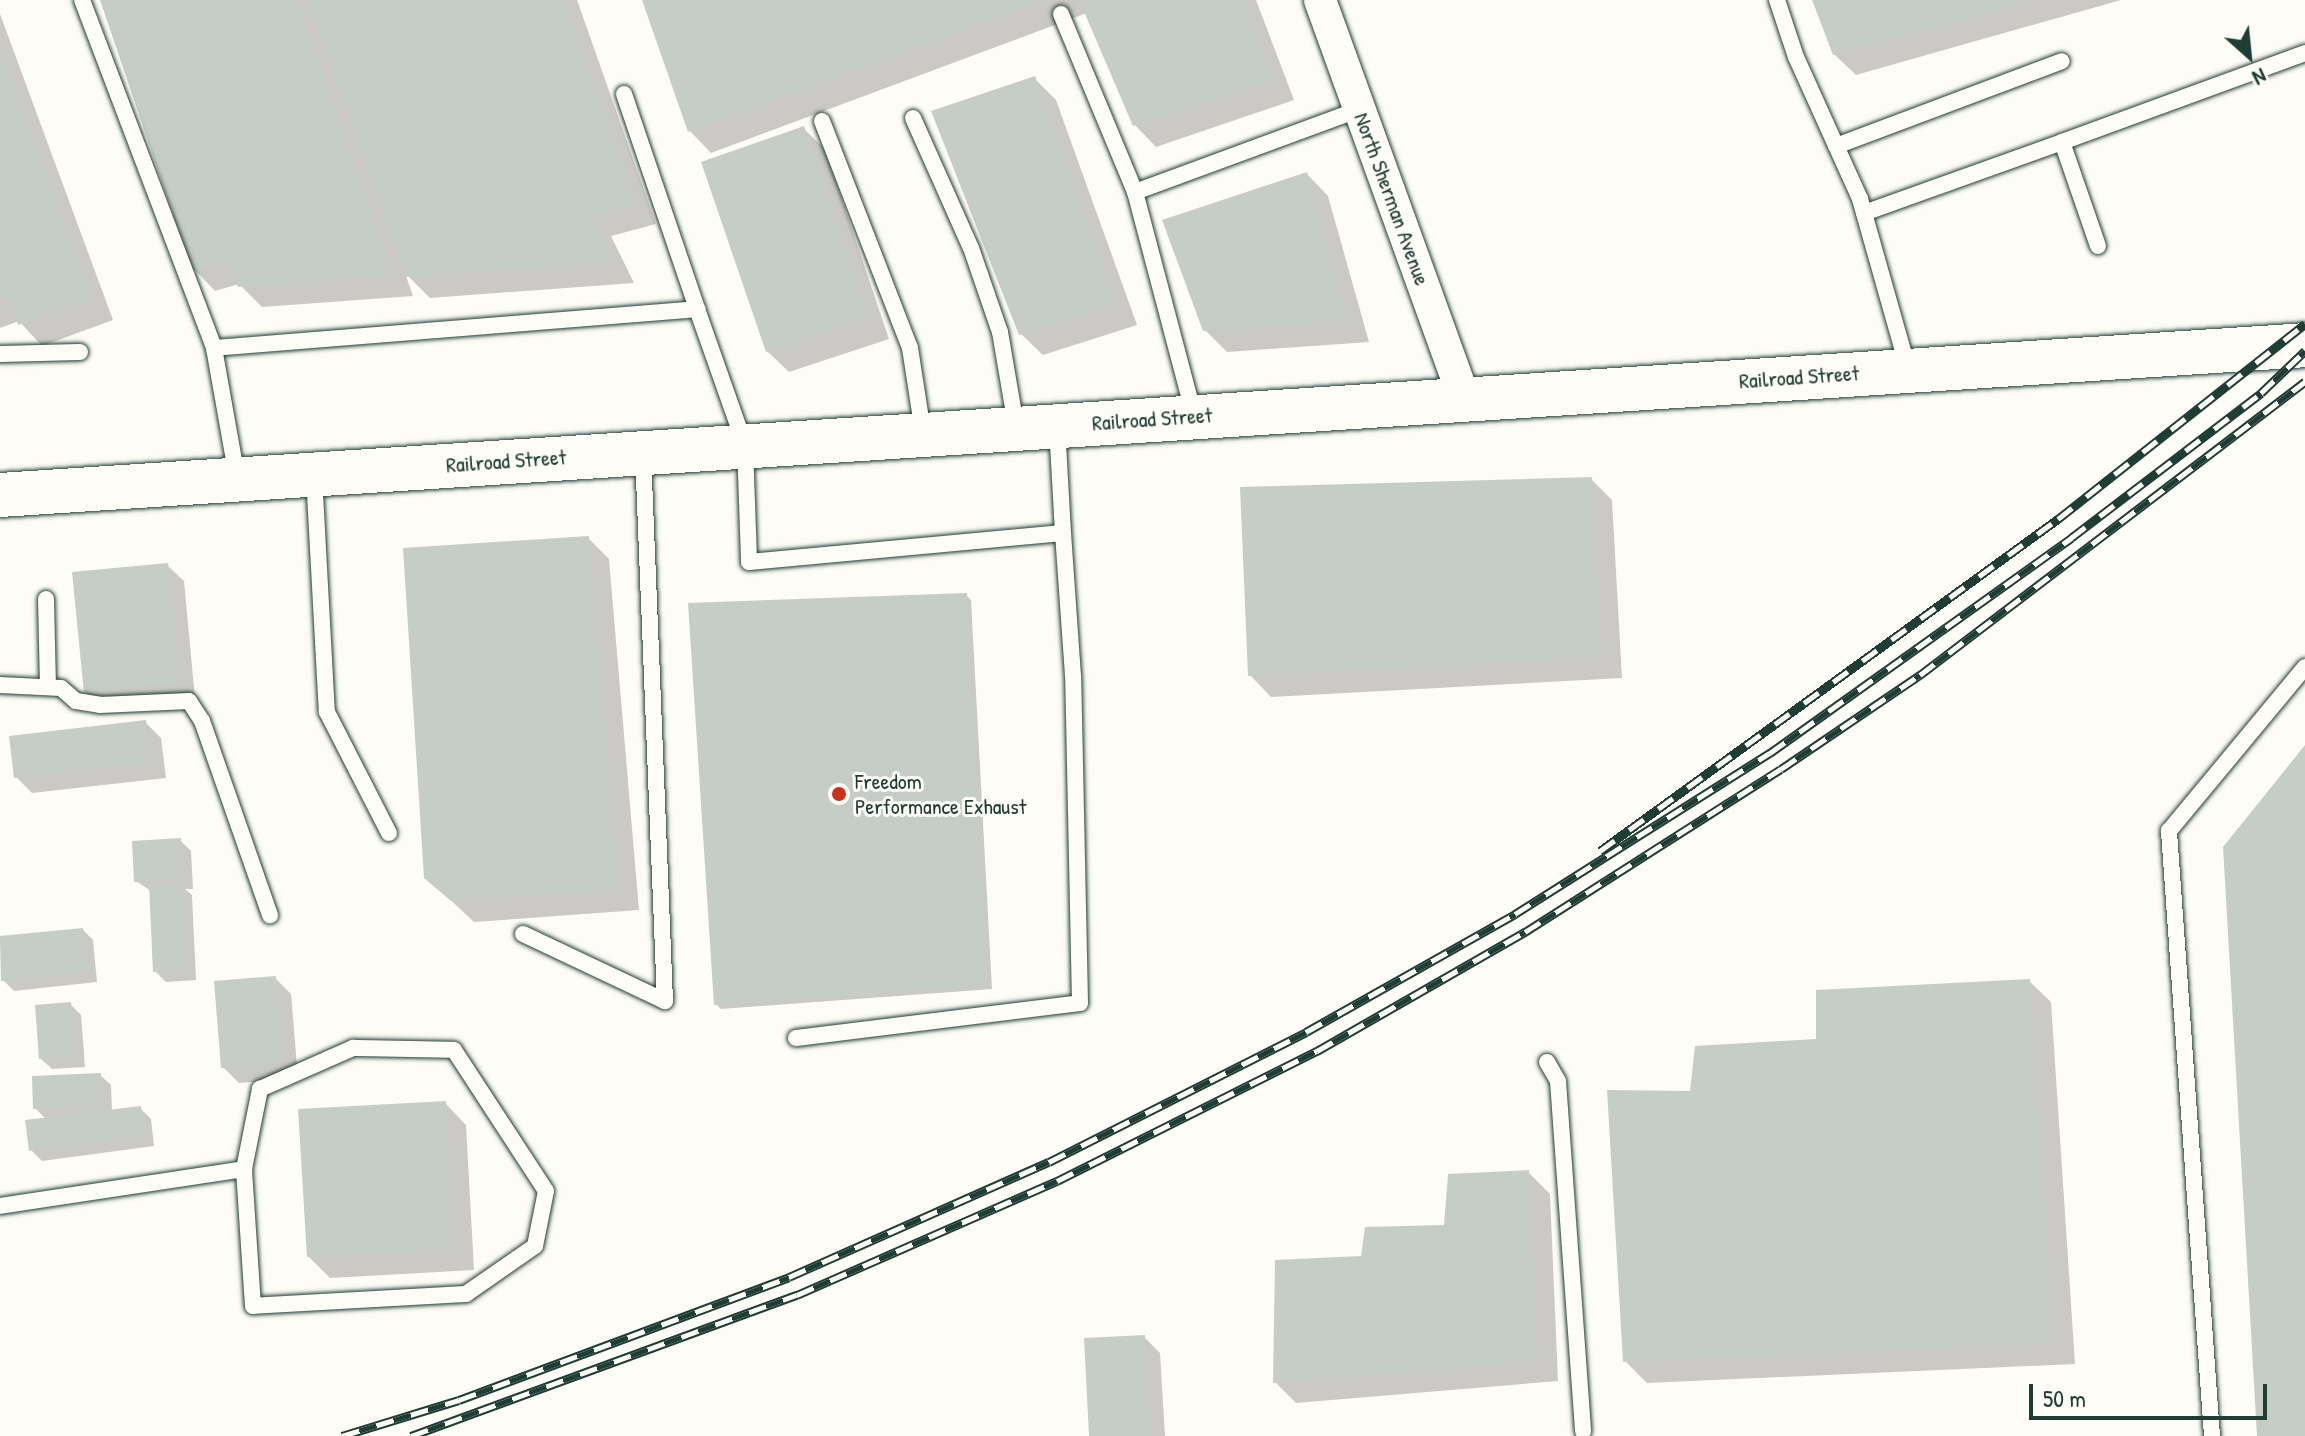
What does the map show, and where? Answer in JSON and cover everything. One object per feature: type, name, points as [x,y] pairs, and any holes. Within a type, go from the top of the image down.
[{"type":"main road","name":"Railroad Street","points":[[0,495],[2305,345]]},
{"type":"street","name":"North Sherman Avenue","points":[[1320,0],[1464,398]]},
{"type":"lane","points":[[82,0],[214,348],[237,478]]},
{"type":"lane","points":[[1777,0],[1864,213],[1908,370]]},
{"type":"lane","points":[[1061,14],[1135,192],[1194,416]]},
{"type":"lane","points":[[1864,213],[2305,53]]},
{"type":"lane","points":[[1836,146],[2062,61]]},
{"type":"lane","points":[[624,94],[745,445],[749,562],[1063,533]]},
{"type":"lane","points":[[1135,192],[1360,109]]},
{"type":"lane","points":[[796,1038],[1080,1003],[1073,676],[1063,533],[1036,426],[971,248],[913,118]]},
{"type":"lane","points":[[822,121],[910,348],[923,434]]},
{"type":"lane","points":[[2062,142],[2098,246]]},
{"type":"lane","points":[[214,348],[697,309]]},
{"type":"lane","points":[[0,354],[80,352]]},
{"type":"lane","points":[[523,934],[665,1001],[642,452]]},
{"type":"lane","points":[[314,473],[327,712],[389,833]]},
{"type":"lane","points":[[46,599],[48,686]]},
{"type":"lane","points":[[2212,1436],[2169,831],[2305,667]]},
{"type":"lane","points":[[0,685],[61,688],[76,701],[100,705],[189,701],[202,721],[270,915]]},
{"type":"lane","points":[[353,1048],[454,1050],[546,1191],[535,1246],[466,1294],[253,1306],[244,1169],[260,1089],[353,1048]]},
{"type":"lane","points":[[1547,1062],[1558,1081],[1583,1431]]},
{"type":"lane","points":[[0,1206],[244,1169]]},
{"type":"building","points":[[100,0],[297,0],[393,275],[238,287],[226,260],[192,270]]},
{"type":"building","points":[[307,0],[564,0],[636,203],[592,215],[614,262],[406,277]]},
{"type":"building","points":[[642,0],[1043,0],[688,132]]},
{"type":"building","points":[[1079,0],[1244,0],[1274,79],[1133,126]]},
{"type":"building","points":[[1812,0],[2030,0],[2030,1],[1833,55]]},
{"type":"building","points":[[0,48],[93,298],[18,325],[9,296],[0,299]]},
{"type":"building","points":[[1035,76],[1117,304],[1019,335],[931,111]]},
{"type":"building","points":[[804,126],[869,317],[766,352],[701,162]]},
{"type":"building","points":[[1307,172],[1349,321],[1203,331],[1162,220]]},
{"type":"building","points":[[1592,477],[1601,657],[1248,676],[1240,487]]},
{"type":"building","points":[[589,536],[619,889],[451,901],[424,878],[403,548]]},
{"type":"building","points":[[168,563],[180,683],[84,693],[72,572]]},
{"type":"building","name":"Freedom Performance Exhaust","points":[[967,593],[988,985],[714,1005],[688,603]]},
{"type":"building","points":[[146,720],[151,762],[14,778],[9,736]]},
{"type":"building","points":[[2305,745],[2305,1436],[2257,1436],[2223,847]]},
{"type":"building","points":[[181,838],[183,879],[134,882],[132,841]]},
{"type":"building","points":[[182,883],[186,970],[153,972],[149,885]]},
{"type":"building","points":[[83,928],[88,972],[1,981],[0,936]]},
{"type":"building","points":[[276,976],[283,1063],[221,1068],[214,981]]},
{"type":"building","points":[[2030,979],[2054,1343],[1623,1362],[1607,1090],[1690,1091],[1695,1046],[1816,1039],[1816,990]]},
{"type":"building","points":[[71,1002],[76,1057],[39,1059],[35,1005]]},
{"type":"building","points":[[101,1073],[102,1106],[33,1109],[32,1076]]},
{"type":"building","points":[[446,1101],[454,1249],[307,1257],[298,1109]]},
{"type":"building","points":[[141,1106],[145,1136],[29,1151],[25,1120]]},
{"type":"building","points":[[1529,1170],[1537,1361],[1273,1383],[1275,1260],[1361,1256],[1365,1227],[1444,1225],[1448,1174]]},
{"type":"building","points":[[1145,1335],[1150,1436],[1089,1436],[1084,1338]]},
{"type":"railway","points":[[1600,851],[2058,519],[2305,324]]},
{"type":"railway","points":[[342,1436],[459,1400],[789,1277],[1049,1162],[1306,1032],[1515,914],[1770,753],[2071,538],[2261,393],[2305,351]]},
{"type":"railway","points":[[411,1436],[797,1295],[1057,1181],[1317,1051],[1525,932],[1781,769],[1920,675],[2305,382]]},
{"type":"place","name":"Freedom Performance Exhaust","points":[[839,794]]}]
